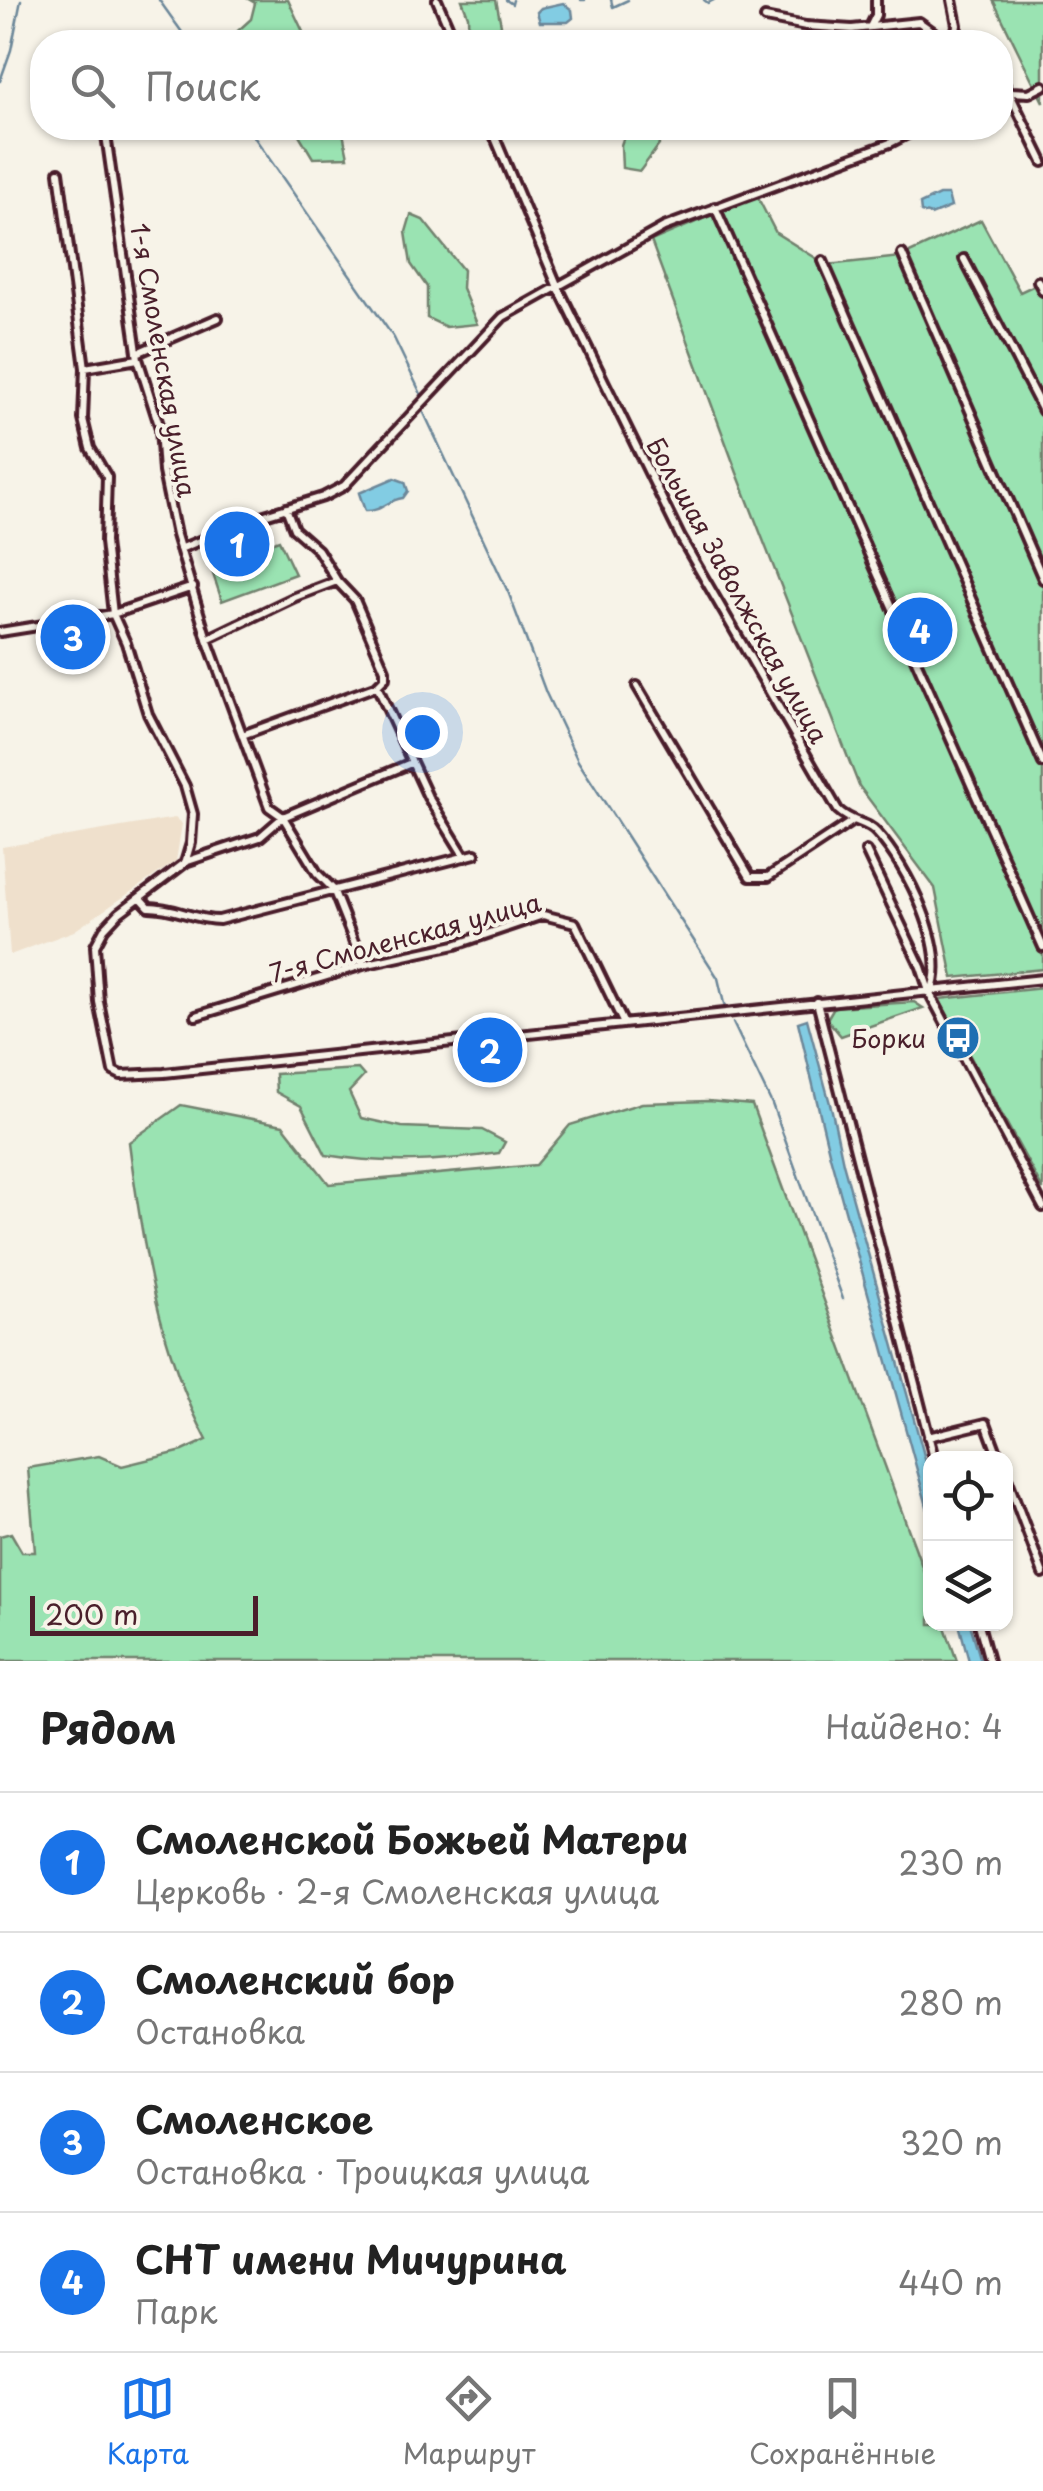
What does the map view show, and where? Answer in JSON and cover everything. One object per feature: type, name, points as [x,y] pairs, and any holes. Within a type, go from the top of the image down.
[{"type":"street","points":[[437,0],[450,30]]},
{"type":"street","points":[[870,26],[876,15],[876,0]]},
{"type":"street","points":[[952,0],[955,30]]},
{"type":"street","points":[[765,18],[806,26],[919,22],[932,30]]},
{"type":"street","points":[[1013,92],[1029,92],[1043,86]]},
{"type":"street","points":[[1013,94],[1043,162]]},
{"type":"street","name":"1-я Смоленская улица","points":[[107,140],[137,356],[160,428],[163,472],[180,548],[208,638],[269,807],[283,817],[317,873],[333,888],[364,965]]},
{"type":"street","name":"Большая Заволжская улица","points":[[496,140],[557,285],[681,538],[838,810],[851,822],[877,832],[922,906],[935,960],[936,981],[930,994]]},
{"type":"street","points":[[180,548],[344,486],[503,317],[557,285],[664,228],[896,140]]},
{"type":"street","points":[[59,172],[85,368],[82,419],[90,448],[107,477],[105,542],[114,614],[148,714],[186,786],[194,829],[184,862]]},
{"type":"street","points":[[715,207],[1043,946]]},
{"type":"street","points":[[902,254],[1043,579]]},
{"type":"street","points":[[964,258],[1043,411]]},
{"type":"street","points":[[824,261],[1043,762]]},
{"type":"street","points":[[1038,281],[1043,291]]},
{"type":"street","points":[[85,368],[137,356],[218,318]]},
{"type":"street","points":[[245,734],[377,686],[386,678],[356,600],[318,550],[294,529],[286,508]]},
{"type":"street","points":[[208,638],[338,581]]},
{"type":"street","points":[[0,632],[114,614],[193,587]]},
{"type":"street","points":[[377,686],[411,764],[466,857]]},
{"type":"street","points":[[637,686],[750,877],[768,877],[851,822]]},
{"type":"street","points":[[411,764],[283,817],[260,837],[184,862],[104,929],[95,946],[99,1002],[113,1072],[121,1075],[223,1067],[1043,979]]},
{"type":"street","points":[[866,851],[922,967],[930,994],[1043,1207]]},
{"type":"street","points":[[140,897],[149,908],[179,910],[198,920],[220,920],[474,854]]},
{"type":"street","name":"7-я Смоленская улица","points":[[196,1016],[550,915],[576,923],[624,1024]]},
{"type":"street","points":[[817,1002],[932,1451]]},
{"type":"street","points":[[928,1436],[986,1424],[996,1451]]},
{"type":"street","points":[[1013,1494],[1043,1574]]},
{"type":"street","points":[[981,1631],[989,1661]]},
{"type":"shaded area","points":[[175,818],[182,824],[176,861],[74,931],[10,955],[2,847]]},
{"type":"green space","points":[[250,0],[288,0],[302,30],[239,30],[251,19],[255,3]]},
{"type":"green space","points":[[462,0],[496,0],[501,25],[497,30],[469,30]]},
{"type":"green space","points":[[993,0],[1043,0],[1043,102],[1013,41],[1013,30],[1008,30]]},
{"type":"green space","points":[[302,140],[344,140],[348,157],[313,158]]},
{"type":"green space","points":[[623,140],[658,140],[659,145],[640,171],[622,168]]},
{"type":"green space","points":[[757,196],[776,233],[827,265],[901,257],[981,220],[1020,292],[1043,281],[1043,969],[953,978],[935,888],[859,786],[651,241]]},
{"type":"green space","points":[[411,215],[423,220],[463,270],[462,288],[477,324],[446,327],[427,318],[427,287],[411,264],[406,232]]},
{"type":"green space","points":[[218,539],[225,559],[279,540],[295,574],[222,601],[203,544]]},
{"type":"green space","points":[[1043,988],[1043,1190],[939,999]]},
{"type":"green space","points":[[914,1002],[923,1008],[841,1036],[827,1019],[834,1007]]},
{"type":"green space","points":[[358,1069],[364,1076],[349,1092],[361,1118],[402,1127],[482,1130],[505,1142],[499,1153],[434,1160],[326,1155],[301,1106],[276,1092],[275,1074]]},
{"type":"green space","points":[[708,1101],[752,1105],[923,1569],[923,1631],[946,1631],[957,1661],[0,1661],[0,1536],[11,1533],[22,1552],[35,1552],[28,1468],[99,1456],[122,1466],[183,1451],[207,1440],[176,1370],[155,1295],[129,1142],[181,1105],[283,1125],[329,1184],[536,1165],[570,1125],[642,1103]]},
{"type":"water","points":[[563,3],[572,10],[573,18],[568,22],[540,22],[537,12],[541,8]]},
{"type":"water","points":[[948,195],[951,207],[931,215],[921,212],[920,204]]},
{"type":"water","points":[[394,478],[405,482],[408,491],[403,498],[365,511],[359,493]]},
{"type":"water","points":[[807,1019],[923,1452],[923,1492],[830,1156],[798,1022]]},
{"type":"water","points":[[961,1631],[972,1631],[981,1661],[969,1661]]},
{"type":"waterway","points":[[0,81],[21,0]]},
{"type":"waterway","points":[[159,0],[180,30]]},
{"type":"waterway","points":[[506,0],[512,4],[513,0]]},
{"type":"waterway","points":[[611,0],[613,7],[628,0]]},
{"type":"waterway","points":[[704,0],[714,0]]},
{"type":"waterway","points":[[256,140],[394,338],[421,394]]},
{"type":"waterway","points":[[424,413],[509,594],[546,693],[578,761],[718,978],[725,1008]]},
{"type":"waterway","points":[[733,1023],[772,1104],[843,1299]]},
{"type":"place","name":"Смоленской Божьей Матери","points":[[237,544]]},
{"type":"place","name":"СНТ имени Мичурина","points":[[920,630]]},
{"type":"place","name":"Смоленское","points":[[73,637]]},
{"type":"place","name":"Борки","points":[[958,1038]]},
{"type":"place","name":"Смоленский бор","points":[[490,1050]]}]
